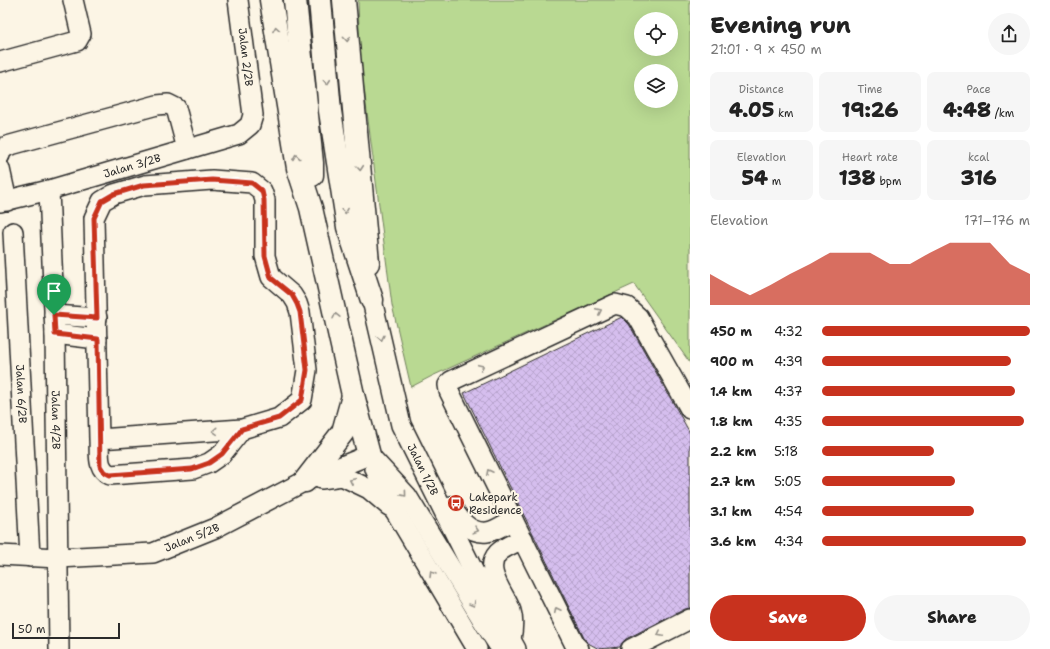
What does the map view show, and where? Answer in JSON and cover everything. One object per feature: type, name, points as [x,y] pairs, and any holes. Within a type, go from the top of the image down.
[{"type":"highway","points":[[271,0],[298,168],[311,208],[368,455]]},
{"type":"highway","points":[[295,0],[312,163],[311,208]]},
{"type":"highway","points":[[320,0],[330,111],[348,227],[372,300]]},
{"type":"highway","points":[[344,0],[372,300]]},
{"type":"highway","points":[[305,481],[343,432],[354,396]]},
{"type":"street","points":[[0,62],[77,42],[81,34],[73,0]]},
{"type":"street","name":"Jalan 2/2B","points":[[238,0],[253,115]]},
{"type":"street","points":[[0,155],[1,151],[7,146],[157,105],[168,104],[176,108],[187,149]]},
{"type":"street","name":"Jalan 3/2B","points":[[3,202],[240,134],[250,125],[253,115]]},
{"type":"street","points":[[0,169],[3,202]]},
{"type":"street","points":[[99,440],[242,429],[279,418],[302,400],[307,370],[300,312],[292,295],[271,278],[265,256],[264,200],[262,191],[252,183],[212,180],[144,185],[114,194],[102,201],[94,218],[98,339],[99,440],[100,466],[104,472],[110,475],[192,469],[209,463],[222,454],[242,429]]},
{"type":"street","name":"Jalan 4/2B","points":[[49,190],[55,334],[59,649]]},
{"type":"street","name":"Jalan 6/2B","points":[[13,232],[30,557]]},
{"type":"street","name":"Jalan 1/2B","points":[[372,300],[400,425],[484,590],[510,646]]},
{"type":"street","points":[[579,649],[575,645],[449,391],[448,386],[450,381],[615,304],[627,307],[638,317],[690,409]]},
{"type":"street","points":[[54,315],[97,318]]},
{"type":"street","points":[[55,334],[98,339]]},
{"type":"street","points":[[368,455],[395,511],[475,647]]},
{"type":"street","points":[[368,455],[407,496],[488,630],[510,646],[513,625],[511,610],[495,580],[493,564],[498,554],[523,539]]},
{"type":"street","name":"Jalan 5/2B","points":[[0,555],[58,558],[153,553],[215,528],[305,481],[368,455]]},
{"type":"street","points":[[424,472],[433,477],[456,514],[467,527],[478,532],[488,532],[513,520]]},
{"type":"street","points":[[305,481],[342,476],[369,489],[395,511]]},
{"type":"street","points":[[630,649],[690,619]]},
{"type":"green space","points":[[358,0],[690,0],[690,363],[634,284],[411,387],[392,305],[360,58]]},
{"type":"building","points":[[622,317],[629,324],[690,433],[690,608],[685,609],[626,639],[620,647],[599,649],[588,643],[584,638],[464,393]]},
{"type":"place","name":"Lakepark Residence","points":[[456,503]]},
{"type":"route","points":[[212,180],[252,183],[262,191],[264,200],[265,256],[271,278],[292,295],[300,312],[307,370],[302,400],[279,418],[242,429],[222,454],[209,463],[192,469],[110,475],[104,472],[100,466],[98,339],[55,334],[54,315],[97,318],[94,218],[102,201],[114,194],[144,185],[212,180]]}]
